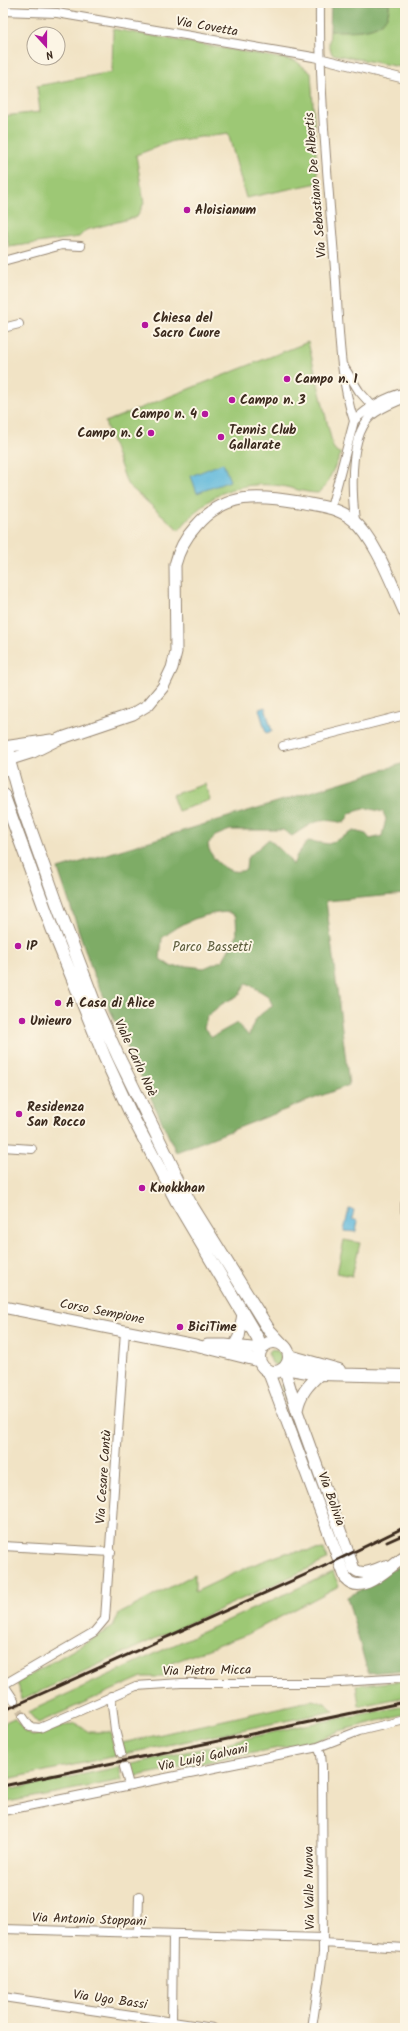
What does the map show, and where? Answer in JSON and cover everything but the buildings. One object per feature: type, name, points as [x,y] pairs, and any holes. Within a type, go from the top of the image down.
[{"type":"main road","name":"Viale Carlo Noè","points":[[4,747],[10,754],[8,764],[60,912],[96,1007],[122,1063],[190,1203],[269,1330],[281,1343]]},
{"type":"main road","name":"Viale Carlo Noè","points":[[3,794],[52,928],[130,1112],[178,1204],[258,1339],[260,1355]]},
{"type":"main road","points":[[267,1343],[281,1343],[288,1350],[288,1364],[277,1372],[264,1369],[260,1355],[267,1343]]},
{"type":"main road","points":[[289,1356],[358,1375]]},
{"type":"main road","points":[[284,1368],[320,1374],[405,1376]]},
{"type":"street","name":"Via Sebastiano De Albertis","points":[[320,3],[319,58],[343,364],[349,406],[354,421]]},
{"type":"street","name":"Via Covetta","points":[[3,11],[57,13],[319,58],[405,78]]},
{"type":"street","points":[[3,260],[62,245],[81,246]]},
{"type":"street","points":[[3,328],[19,324]]},
{"type":"street","name":"Via Sebastiano De Albertis","points":[[343,364],[359,391],[374,411]]},
{"type":"street","points":[[355,521],[353,464],[361,433],[374,411],[405,392]]},
{"type":"street","points":[[349,406],[364,411],[374,411],[405,398]]},
{"type":"street","points":[[331,508],[354,421],[364,411]]},
{"type":"street","points":[[8,764],[60,739],[133,714],[148,705],[163,687],[172,668],[176,652],[175,565],[178,552],[186,538],[205,515],[223,504],[237,499],[250,497],[293,501],[331,508],[343,512],[355,521],[369,539],[405,613]]},
{"type":"street","points":[[283,746],[405,715]]},
{"type":"street","points":[[4,747],[60,739]]},
{"type":"street","points":[[3,1147],[32,1150]]},
{"type":"street","points":[[405,1204],[405,1212]]},
{"type":"street","name":"Corso Sempione","points":[[3,1306],[195,1345],[260,1355]]},
{"type":"street","points":[[234,1346],[239,1337],[243,1314]]},
{"type":"street","name":"Via Cesare Cantù","points":[[4,1685],[94,1632],[102,1624],[107,1613],[125,1331]]},
{"type":"street","name":"Corso Sempione","points":[[195,1345],[234,1346],[260,1355]]},
{"type":"street","name":"Via Bolivia","points":[[284,1368],[297,1411],[354,1569],[363,1573],[401,1559]]},
{"type":"street","name":"Via Bolivia","points":[[268,1371],[346,1579],[353,1585],[361,1585],[372,1580],[401,1559]]},
{"type":"street","points":[[297,1411],[299,1400],[304,1390],[320,1374]]},
{"type":"street","points":[[3,1546],[111,1552]]},
{"type":"street","name":"Via Pietro Micca","points":[[23,1717],[30,1727],[40,1728],[136,1686],[150,1684],[324,1683],[405,1678]]},
{"type":"street","points":[[4,1685],[14,1700]]},
{"type":"street","points":[[111,1696],[115,1730],[121,1753]]},
{"type":"street","name":"Via Luigi Galvani","points":[[3,1811],[318,1747],[358,1731],[405,1720]]},
{"type":"street","name":"Via Valle Nuova","points":[[312,2028],[321,1972],[323,1940],[322,1766],[321,1754],[318,1747]]},
{"type":"street","points":[[124,1767],[129,1785]]},
{"type":"street","points":[[138,1933],[139,1896]]},
{"type":"street","name":"Via Antonio Stoppani","points":[[3,1929],[323,1940],[405,1948]]},
{"type":"street","points":[[172,2022],[174,1934]]},
{"type":"street","name":"Via Ugo Bassi","points":[[3,1997],[213,2028]]},
{"type":"green space","points":[[331,3],[389,3],[388,13],[384,21],[377,26],[359,30],[330,31]]},
{"type":"green space","points":[[389,3],[405,3],[405,68],[332,54],[329,45],[330,31],[359,30],[377,26],[384,21],[388,13]]},
{"type":"green space","points":[[113,29],[296,61],[311,73],[318,183],[246,198],[228,133],[173,141],[136,155],[144,203],[137,217],[86,230],[79,237],[9,247],[3,218],[3,116],[40,112],[37,86],[112,72]]},
{"type":"green space","name":"Tennis Club Gallarate","points":[[308,342],[333,447],[341,454],[325,487],[318,493],[273,485],[244,486],[231,489],[209,501],[179,530],[127,484],[105,422]]},
{"type":"green space","name":"Parco Bassetti","points":[[405,763],[405,894],[326,901],[349,1085],[176,1152],[93,973],[58,869]],"holes":[[[367,808],[383,812],[386,819],[382,836],[370,839],[366,834],[354,831],[329,844],[308,841],[297,855],[293,865],[287,856],[269,839],[247,858],[246,870],[233,871],[216,861],[208,844],[215,836],[230,830],[283,830],[292,836],[316,822],[335,821],[344,823],[350,813]],[[229,912],[236,916],[237,935],[223,960],[204,968],[188,966],[172,967],[160,959],[162,938],[193,919]],[[247,983],[268,996],[273,1006],[257,1018],[252,1026],[249,1036],[237,1023],[212,1037],[204,1028],[207,1016],[222,1004],[239,995]]]},
{"type":"green space","points":[[205,784],[210,800],[178,811],[172,795]]},
{"type":"green space","points":[[344,1240],[360,1243],[352,1276],[337,1273]]},
{"type":"green space","points":[[271,1350],[278,1351],[282,1357],[281,1364],[277,1366],[272,1363],[268,1353]]},
{"type":"green space","points":[[281,1386],[285,1386],[343,1551],[340,1552]]},
{"type":"green space","points":[[324,1549],[327,1560],[21,1700],[18,1682],[113,1627],[119,1614],[195,1574],[195,1592],[250,1566],[285,1553]]},
{"type":"green space","points":[[405,1564],[405,1670],[368,1673],[347,1597],[397,1567]]},
{"type":"green space","points":[[333,1572],[339,1586],[248,1634],[169,1664],[169,1677],[142,1677],[38,1723],[28,1712]]},
{"type":"green space","points":[[405,1681],[405,1697],[359,1706],[356,1685]]},
{"type":"green space","points":[[313,1700],[325,1703],[334,1711],[124,1754],[122,1743]]},
{"type":"green space","points":[[405,1706],[405,1714],[339,1731],[319,1740],[132,1777],[128,1765],[305,1725]]},
{"type":"green space","points":[[14,1718],[25,1732],[33,1736],[75,1723],[89,1732],[110,1732],[116,1756],[3,1780],[3,1723]]},
{"type":"green space","points":[[119,1767],[122,1780],[3,1803],[3,1791]]},
{"type":"water","points":[[223,463],[230,481],[197,493],[191,476]]},
{"type":"water","points":[[265,707],[272,731],[266,733],[259,709]]},
{"type":"water","points":[[349,1209],[354,1210],[352,1219],[358,1221],[356,1232],[344,1231]]},
{"type":"tunnel","points":[[14,1700],[23,1717]]},
{"type":"tunnel","points":[[121,1753],[124,1767]]},
{"type":"railway","points":[[3,1711],[329,1564],[405,1527]]},
{"type":"railway","points":[[387,1542],[405,1534]]},
{"type":"railway","points":[[3,1786],[405,1702]]},
{"type":"place","name":"Aloisianum","points":[[187,210]]},
{"type":"place","name":"Chiesa del Sacro Cuore","points":[[145,325]]},
{"type":"place","name":"Campo n. 1","points":[[287,379]]},
{"type":"place","name":"Campo n. 3","points":[[232,400]]},
{"type":"place","name":"Campo n. 4","points":[[205,414]]},
{"type":"place","name":"Campo n. 6","points":[[151,433]]},
{"type":"place","name":"Tennis Club Gallarate","points":[[221,437]]},
{"type":"place","name":"IP","points":[[18,946]]},
{"type":"place","name":"A Casa di Alice","points":[[58,1003]]},
{"type":"place","name":"Unieuro","points":[[22,1021]]},
{"type":"place","name":"Residenza San Rocco","points":[[19,1114]]},
{"type":"place","name":"Knokkhan","points":[[142,1188]]},
{"type":"place","name":"BiciTime","points":[[180,1327]]}]
